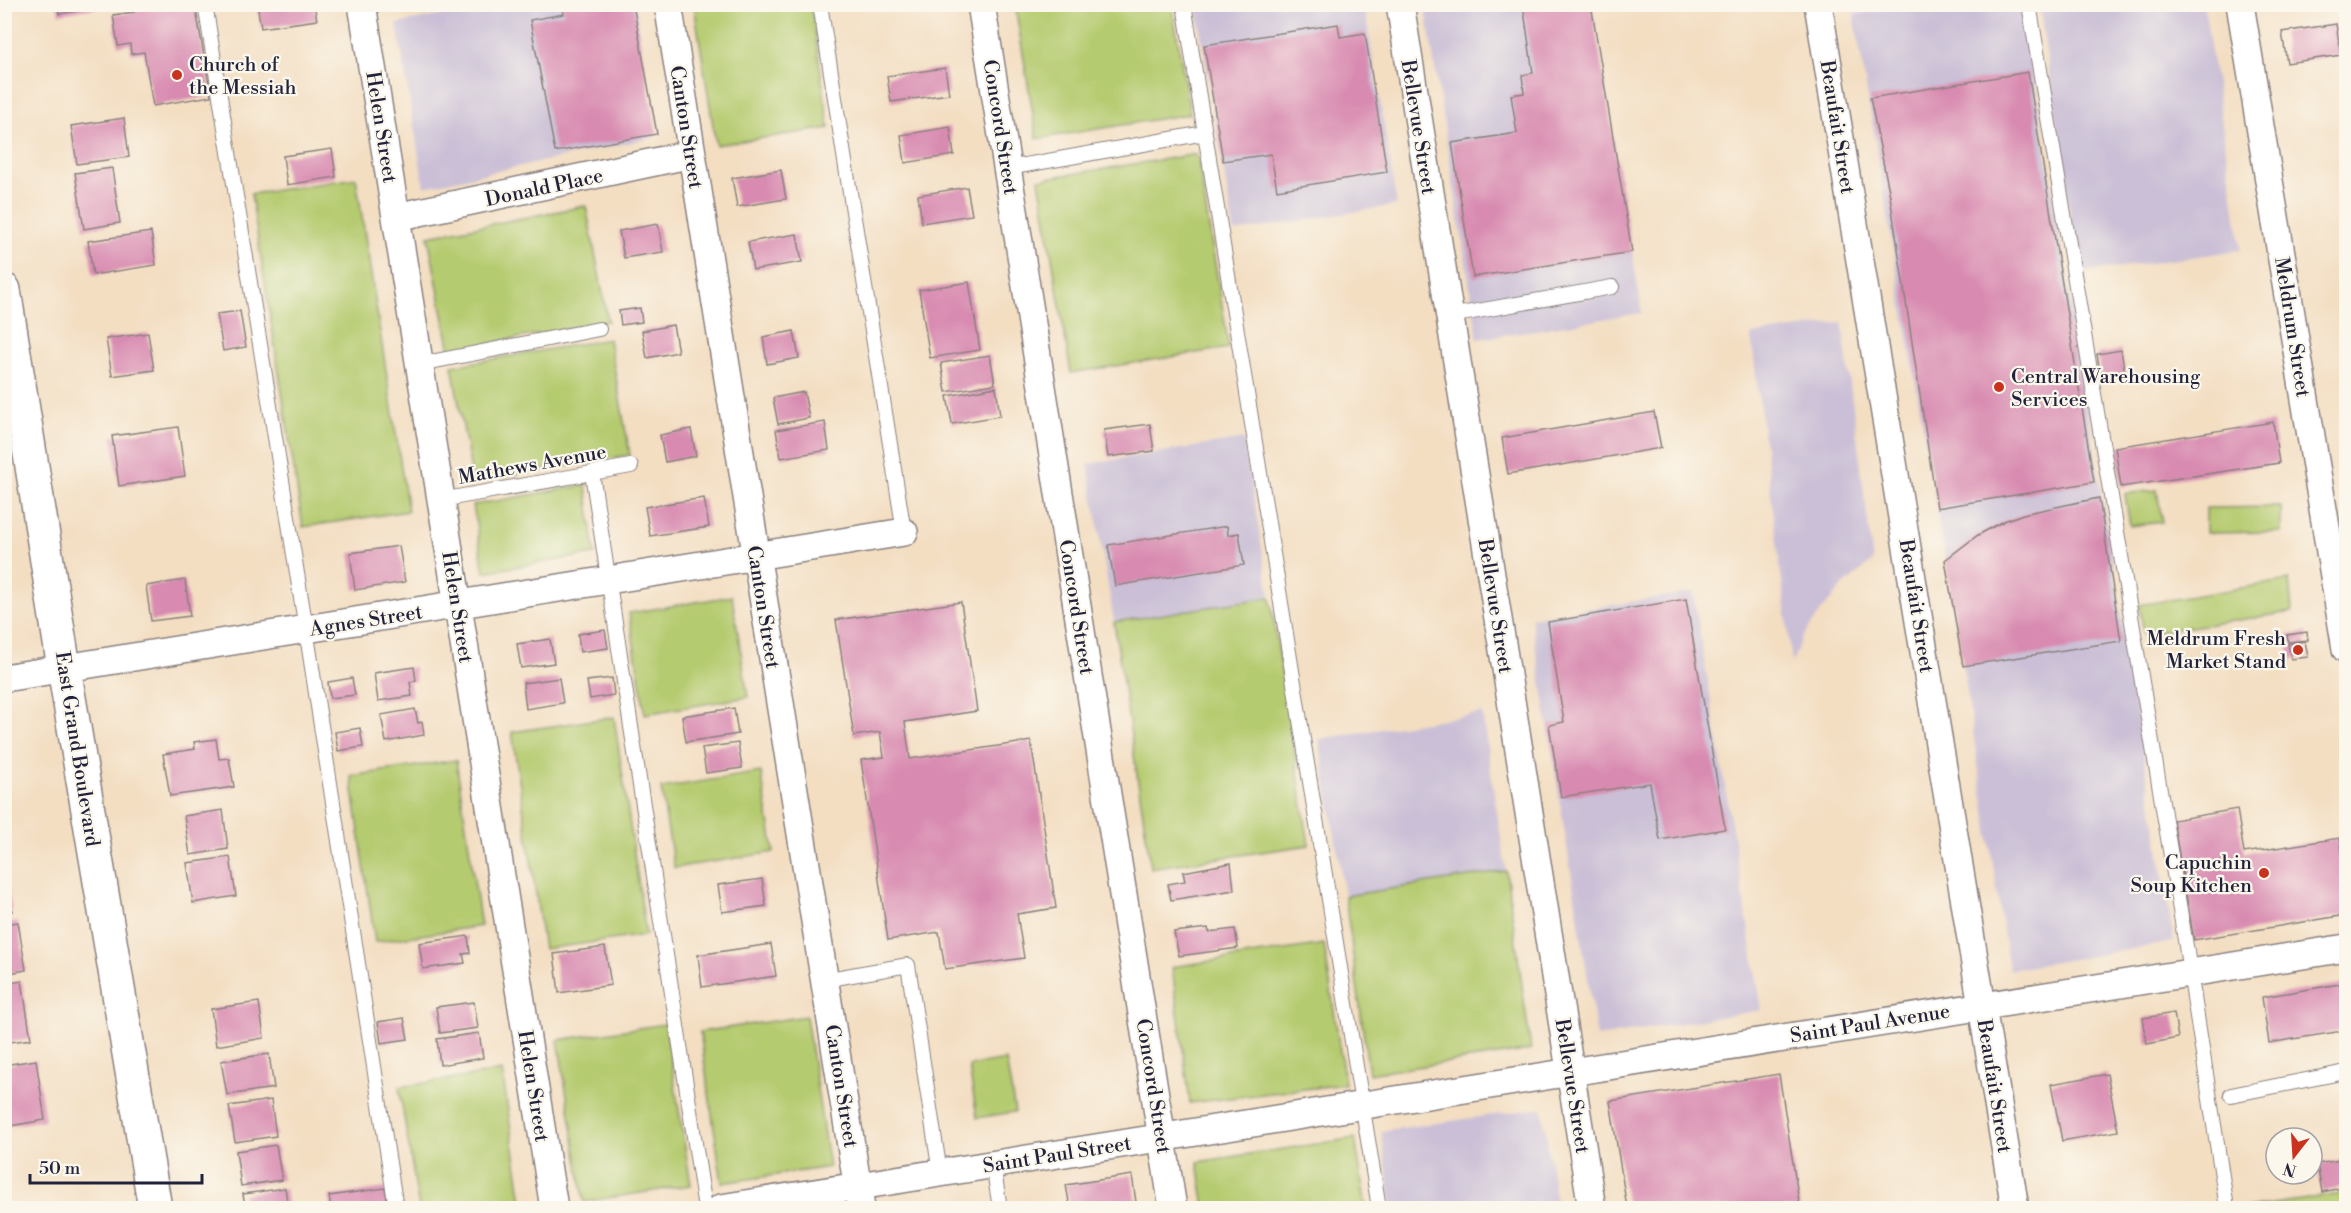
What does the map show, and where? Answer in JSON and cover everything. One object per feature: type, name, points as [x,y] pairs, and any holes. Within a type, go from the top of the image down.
[{"type":"main road","name":"East Grand Boulevard","points":[[4,290],[64,668],[155,1209]]},
{"type":"street","name":"Helen Street","points":[[362,4],[554,1209]]},
{"type":"street","name":"Canton Street","points":[[668,4],[859,1197]]},
{"type":"street","name":"Concord Street","points":[[981,4],[1173,1209]]},
{"type":"street","name":"Bellevue Street","points":[[1400,4],[1592,1209]]},
{"type":"street","name":"Beaufait Street","points":[[1818,4],[2015,1209]]},
{"type":"street","name":"Meldrum Street","points":[[2240,4],[2346,649]]},
{"type":"street","name":"Donald Place","points":[[396,217],[692,154]]},
{"type":"street","name":"Agnes Street","points":[[4,678],[904,532]]},
{"type":"street","name":"Saint Paul Avenue","points":[[1571,1072],[2346,948]]},
{"type":"street","name":"Saint Paul Street","points":[[721,1209],[859,1197],[940,1173],[1571,1072]]},
{"type":"lane","points":[[205,4],[306,629],[396,1209]]},
{"type":"lane","points":[[820,4],[904,532]]},
{"type":"lane","points":[[1184,4],[1380,1209]]},
{"type":"lane","points":[[2029,4],[2227,1209]]},
{"type":"lane","points":[[1008,168],[1204,133]]},
{"type":"lane","points":[[1450,316],[1612,287]]},
{"type":"lane","points":[[420,364],[599,329]]},
{"type":"lane","name":"Mathews Avenue","points":[[441,500],[630,466]]},
{"type":"lane","points":[[592,473],[705,1209]]},
{"type":"lane","points":[[824,980],[908,965],[940,1173]]},
{"type":"lane","points":[[2231,1095],[2346,1072]]},
{"type":"lane","points":[[993,1165],[1000,1209]]},
{"type":"shaded area","points":[[1852,4],[1916,5],[1854,15]]},
{"type":"shaded area","points":[[491,5],[635,5],[655,137],[424,187],[397,24]]},
{"type":"shaded area","points":[[1196,5],[1364,5],[1397,205],[1234,232]]},
{"type":"shaded area","points":[[1425,5],[1592,5],[1642,313],[1478,339]]},
{"type":"shaded area","points":[[1916,5],[2022,5],[2174,942],[2009,970],[1964,672],[1854,15]]},
{"type":"shaded area","points":[[2039,5],[2204,5],[2241,250],[2079,273]]},
{"type":"shaded area","points":[[1842,322],[1873,561],[1842,587],[1822,610],[1802,638],[1792,663],[1751,335]]},
{"type":"shaded area","points":[[1244,439],[1270,597],[1114,622],[1088,464]]},
{"type":"shaded area","points":[[1693,592],[1762,1010],[1597,1037],[1531,618]]},
{"type":"shaded area","points":[[1482,713],[1506,871],[1345,896],[1319,739]]},
{"type":"shaded area","points":[[1542,1108],[1557,1208],[1392,1208],[1381,1131]]},
{"type":"green space","points":[[694,5],[811,5],[829,128],[716,145]]},
{"type":"green space","points":[[1015,5],[1172,5],[1190,114],[1037,139]]},
{"type":"green space","points":[[1197,154],[1229,348],[1071,373],[1039,179]]},
{"type":"green space","points":[[356,178],[408,511],[303,527],[251,194]]},
{"type":"green space","points":[[586,206],[608,321],[450,351],[428,236]]},
{"type":"green space","points":[[609,339],[630,455],[473,482],[452,366]]},
{"type":"green space","points":[[586,485],[595,554],[484,572],[473,505]]},
{"type":"green space","points":[[2157,490],[2162,522],[2130,526],[2125,494]]},
{"type":"green space","points":[[2281,507],[2281,532],[2206,533],[2206,508]]},
{"type":"green space","points":[[2289,580],[2292,612],[2144,634],[2139,605]]},
{"type":"green space","points":[[732,596],[748,697],[645,714],[629,613]]},
{"type":"green space","points":[[1270,597],[1309,845],[1151,868],[1114,622]]},
{"type":"green space","points":[[614,717],[646,935],[544,949],[512,732]]},
{"type":"green space","points":[[456,760],[481,926],[375,942],[351,776]]},
{"type":"green space","points":[[761,772],[774,852],[674,868],[661,788]]},
{"type":"green space","points":[[1506,871],[1531,1050],[1369,1074],[1345,896]]},
{"type":"green space","points":[[1324,944],[1345,1084],[1190,1103],[1172,967]]},
{"type":"green space","points":[[806,1016],[829,1167],[722,1183],[700,1032]]},
{"type":"green space","points":[[665,1024],[691,1185],[584,1202],[558,1040]]},
{"type":"green space","points":[[1006,1060],[1015,1112],[977,1118],[969,1066]]},
{"type":"green space","points":[[502,1071],[523,1208],[419,1208],[399,1087]]},
{"type":"green space","points":[[1355,1138],[1366,1208],[1205,1208],[1198,1162]]},
{"type":"green space","points":[[2346,1193],[2346,1208],[2248,1208]]},
{"type":"building","points":[[57,4],[110,4],[110,6],[59,14]]},
{"type":"building","name":"Church of the Messiah","points":[[133,4],[195,4],[211,96],[153,106],[144,52],[131,54],[130,44],[118,46],[113,15],[134,12]]},
{"type":"building","points":[[257,4],[314,4],[317,20],[261,28]]},
{"type":"building","points":[[562,4],[633,4],[657,134],[555,152],[530,20],[564,14]]},
{"type":"building","points":[[1523,4],[1591,4],[1632,252],[1473,277],[1452,143],[1517,133],[1511,95],[1524,93],[1522,75],[1533,73]]},
{"type":"building","points":[[1857,4],[1879,4],[1879,6],[1858,9]]},
{"type":"building","points":[[1338,24],[1340,37],[1365,33],[1387,172],[1277,190],[1271,154],[1223,161],[1204,45]]},
{"type":"building","points":[[2336,24],[2341,55],[2287,63],[2282,32]]},
{"type":"building","points":[[945,68],[949,94],[891,102],[887,76]]},
{"type":"building","name":"Central Warehousing Services","points":[[2028,72],[2094,482],[1937,508],[1890,196],[1870,98]]},
{"type":"building","points":[[124,118],[129,157],[77,164],[71,126]]},
{"type":"building","points":[[950,127],[954,155],[905,163],[901,135]]},
{"type":"building","points":[[332,149],[336,177],[287,185],[283,156]]},
{"type":"building","points":[[112,168],[120,223],[84,229],[75,173]]},
{"type":"building","points":[[781,170],[786,199],[737,207],[732,178]]},
{"type":"building","points":[[967,187],[972,215],[922,223],[918,195]]},
{"type":"building","points":[[658,224],[663,252],[624,258],[619,231]]},
{"type":"building","points":[[151,232],[156,265],[93,275],[88,241]]},
{"type":"building","points":[[797,234],[802,262],[753,270],[748,242]]},
{"type":"building","points":[[969,282],[980,350],[930,358],[919,290]]},
{"type":"building","points":[[640,308],[642,322],[621,325],[619,311]]},
{"type":"building","points":[[240,311],[246,347],[223,351],[217,314]]},
{"type":"building","points":[[673,325],[678,352],[647,358],[642,331]]},
{"type":"building","points":[[794,331],[799,358],[767,364],[763,337]]},
{"type":"building","points":[[148,333],[154,370],[112,376],[106,339]]},
{"type":"building","points":[[2121,350],[2125,374],[2101,378],[2097,354]]},
{"type":"building","points":[[990,355],[995,384],[946,392],[941,363]]},
{"type":"building","points":[[996,387],[1000,416],[952,424],[947,396]]},
{"type":"building","points":[[804,392],[809,418],[778,424],[773,398]]},
{"type":"building","points":[[1654,412],[1661,448],[1508,474],[1502,438]]},
{"type":"building","points":[[825,422],[829,450],[781,458],[776,430]]},
{"type":"building","points":[[2273,422],[2279,463],[2121,487],[2115,447]]},
{"type":"building","points":[[1150,424],[1154,451],[1108,457],[1104,430]]},
{"type":"building","points":[[178,427],[185,476],[119,486],[112,436]]},
{"type":"building","points":[[691,429],[696,456],[665,462],[660,435]]},
{"type":"building","points":[[704,498],[709,527],[650,536],[645,507]]},
{"type":"building","points":[[2099,498],[2121,641],[1963,666],[1945,560],[1978,535],[2004,521],[2023,514]]},
{"type":"building","points":[[1227,526],[1228,535],[1239,533],[1244,565],[1115,586],[1108,545]]},
{"type":"building","points":[[399,546],[405,582],[355,590],[350,553]]},
{"type":"building","points":[[185,580],[190,616],[151,621],[146,586]]},
{"type":"building","points":[[1686,599],[1725,829],[1660,840],[1650,783],[1561,797],[1549,725],[1564,722],[1548,622]]},
{"type":"building","points":[[961,602],[977,711],[905,722],[910,759],[1031,741],[1056,908],[1017,914],[1024,958],[945,969],[939,932],[888,940],[861,760],[884,757],[880,732],[854,736],[836,620]]},
{"type":"building","points":[[605,630],[608,648],[580,652],[578,634]]},
{"type":"building","points":[[2307,632],[2308,640],[2288,642],[2287,635]]},
{"type":"building","points":[[550,639],[554,663],[521,668],[517,644]]},
{"type":"building","name":"Meldrum Fresh Market Stand","points":[[2305,641],[2308,657],[2291,659],[2288,644]]},
{"type":"building","points":[[414,667],[416,681],[410,682],[412,696],[378,701],[374,673]]},
{"type":"building","points":[[352,678],[355,695],[330,698],[328,682]]},
{"type":"building","points":[[559,678],[563,703],[526,709],[523,683]]},
{"type":"building","points":[[612,678],[614,695],[590,699],[587,681]]},
{"type":"building","points":[[734,708],[738,734],[686,742],[682,716]]},
{"type":"building","points":[[415,709],[418,723],[422,722],[424,735],[386,742],[381,715]]},
{"type":"building","points":[[360,728],[363,747],[338,751],[335,732]]},
{"type":"building","points":[[216,739],[219,759],[229,758],[234,787],[170,796],[163,754],[195,749],[194,742]]},
{"type":"building","points":[[738,743],[742,768],[706,773],[702,748]]},
{"type":"building","name":"Capuchin Soup Kitchen","points":[[2237,809],[2244,853],[2340,838],[2346,877],[2346,915],[2194,940],[2173,820]]},
{"type":"building","points":[[223,810],[228,849],[190,855],[184,816]]},
{"type":"building","points":[[230,857],[236,896],[193,903],[187,863]]},
{"type":"building","points":[[1231,863],[1234,890],[1171,900],[1168,884],[1185,881],[1183,872]]},
{"type":"building","points":[[4,873],[12,911],[4,912]]},
{"type":"building","points":[[762,879],[766,906],[722,912],[718,885]]},
{"type":"building","points":[[18,922],[26,970],[4,974],[4,924]]},
{"type":"building","points":[[1208,928],[1209,932],[1235,929],[1238,948],[1179,956],[1174,932]]},
{"type":"building","points":[[468,936],[470,953],[463,954],[465,963],[423,969],[419,943]]},
{"type":"building","points":[[771,944],[776,976],[702,987],[698,955]]},
{"type":"building","points":[[605,947],[611,985],[559,993],[554,954]]},
{"type":"building","points":[[22,981],[31,1039],[4,1043],[4,984]]},
{"type":"building","points":[[2346,983],[2346,1038],[2343,1038],[2342,1031],[2269,1043],[2262,997]]},
{"type":"building","points":[[259,1002],[264,1038],[216,1046],[211,1009]]},
{"type":"building","points":[[474,1002],[478,1028],[440,1033],[436,1007]]},
{"type":"building","points":[[2174,1013],[2178,1038],[2147,1044],[2143,1018]]},
{"type":"building","points":[[404,1018],[408,1039],[381,1043],[378,1022]]},
{"type":"building","points":[[479,1033],[483,1058],[440,1065],[437,1039]]},
{"type":"building","points":[[269,1054],[274,1088],[227,1095],[221,1061]]},
{"type":"building","points":[[36,1060],[45,1120],[4,1127],[4,1065]]},
{"type":"building","points":[[1779,1074],[1800,1208],[1627,1208],[1610,1101]]},
{"type":"building","points":[[2107,1074],[2118,1131],[2062,1141],[2051,1084]]},
{"type":"building","points":[[271,1100],[276,1136],[235,1142],[229,1106]]},
{"type":"building","points":[[276,1145],[282,1180],[241,1186],[236,1151]]},
{"type":"building","points":[[2346,1159],[2346,1187],[2322,1192],[2324,1163]]},
{"type":"building","points":[[1132,1175],[1136,1202],[1094,1208],[1070,1208],[1066,1185]]},
{"type":"building","points":[[285,1188],[288,1208],[245,1208],[243,1194]]},
{"type":"building","points":[[385,1188],[389,1208],[331,1208],[329,1196]]},
{"type":"place","name":"Church of the Messiah","points":[[177,75]]},
{"type":"place","name":"Central Warehousing Services","points":[[1999,387]]},
{"type":"place","name":"Meldrum Fresh Market Stand","points":[[2298,650]]},
{"type":"place","name":"Capuchin Soup Kitchen","points":[[2264,873]]}]
